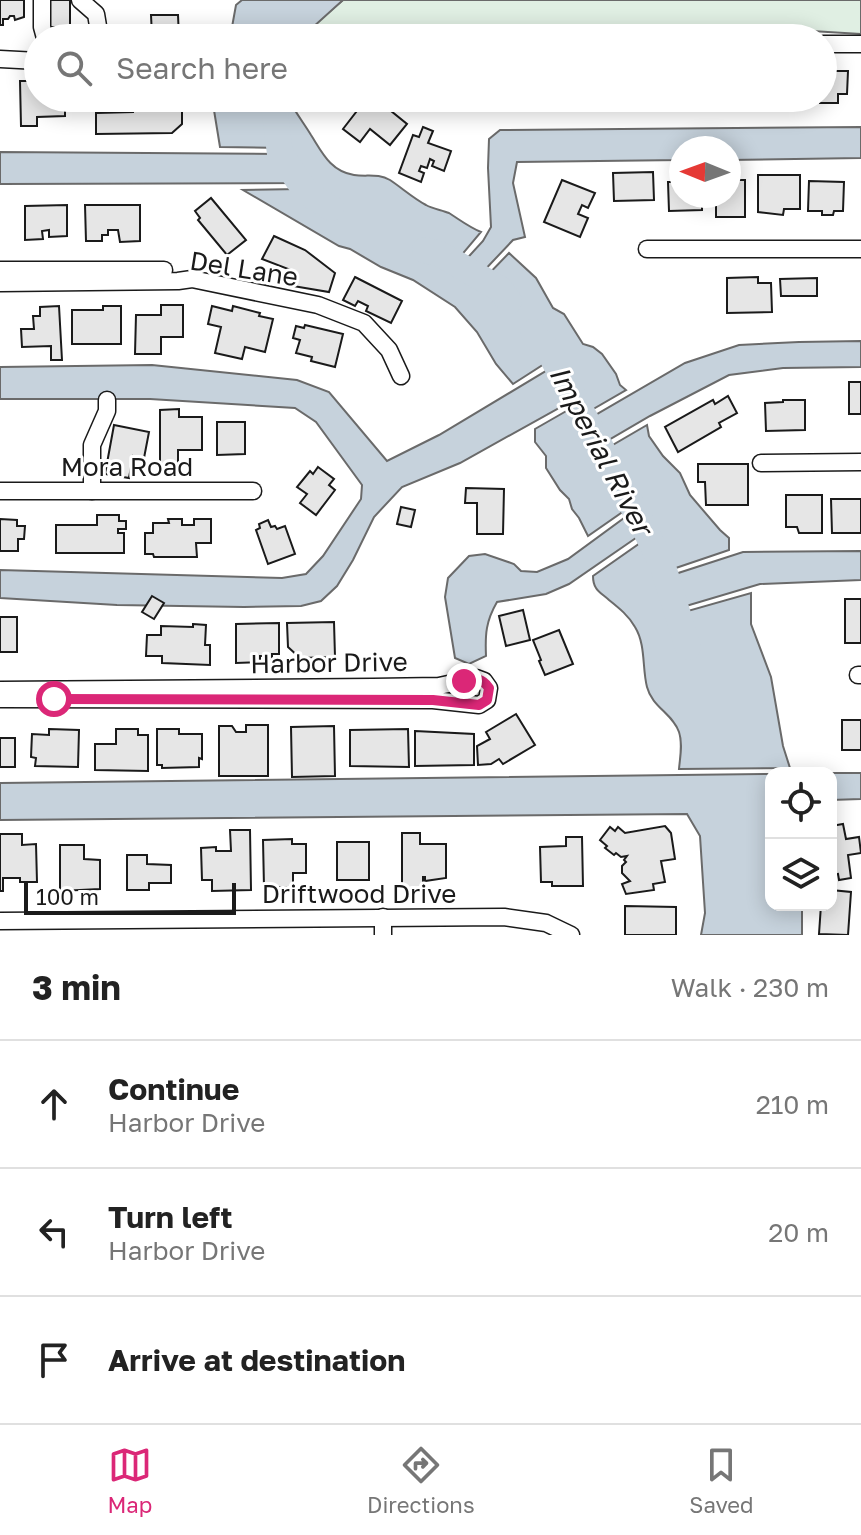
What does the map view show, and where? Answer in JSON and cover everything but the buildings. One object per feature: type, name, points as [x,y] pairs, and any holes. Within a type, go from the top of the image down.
[{"type":"street","points":[[42,0],[42,24]]},
{"type":"street","points":[[80,0],[96,14],[98,24]]},
{"type":"street","points":[[837,44],[861,44]]},
{"type":"street","points":[[0,59],[24,60]]},
{"type":"street","points":[[647,249],[861,249]]},
{"type":"street","points":[[0,270],[176,270],[192,279]]},
{"type":"street","name":"Del Lane","points":[[0,283],[192,279],[318,305],[364,323],[389,350],[401,376]]},
{"type":"street","points":[[92,491],[92,445],[107,411],[107,400]]},
{"type":"street","points":[[761,463],[861,462]]},
{"type":"street","name":"Mora Road","points":[[0,491],[253,491]]},
{"type":"street","name":"Harbor Drive","points":[[0,690],[439,686],[476,678],[484,681],[489,688],[487,700],[479,705],[433,700],[0,699]]},
{"type":"street","points":[[383,917],[383,935]]},
{"type":"street","name":"Driftwood Drive","points":[[0,921],[504,917],[546,923],[571,935]]},
{"type":"green space","points":[[343,0],[861,0],[861,34],[837,33],[837,24],[315,24]]},
{"type":"shaded area","points":[[242,0],[343,0],[316,24],[233,24],[236,5]]},
{"type":"shaded area","points":[[214,112],[296,112],[323,154],[339,169],[354,175],[386,178],[426,205],[449,213],[481,232],[454,264],[459,273],[481,282],[509,253],[536,278],[553,308],[564,314],[583,344],[602,354],[626,390],[580,418],[584,432],[599,451],[647,425],[649,436],[680,473],[690,495],[729,538],[729,550],[664,572],[659,579],[669,611],[674,615],[751,593],[751,624],[771,677],[790,767],[679,769],[679,732],[650,694],[638,634],[627,616],[597,590],[593,579],[650,536],[648,518],[634,504],[588,536],[569,499],[546,468],[546,456],[535,442],[535,429],[582,402],[582,396],[561,360],[552,359],[513,384],[496,364],[477,332],[455,307],[413,280],[339,246],[243,190],[306,187],[306,179],[283,148],[220,147]]},
{"type":"shaded area","points":[[861,127],[861,158],[741,160],[741,136],[669,136],[669,160],[517,162],[513,183],[525,237],[513,240],[479,276],[460,266],[483,241],[491,227],[489,139],[500,130]]},
{"type":"shaded area","points":[[0,152],[280,154],[300,183],[0,184]]},
{"type":"shaded area","points":[[861,341],[861,367],[783,368],[729,375],[600,445],[587,420],[685,363],[739,345]]},
{"type":"shaded area","points":[[152,365],[297,380],[329,392],[387,461],[439,435],[556,365],[575,399],[460,463],[402,487],[374,517],[337,586],[321,601],[301,606],[244,607],[117,605],[0,598],[0,570],[282,578],[306,574],[323,556],[361,499],[362,485],[316,422],[295,408],[150,399],[0,399],[0,367]]},
{"type":"shaded area","points":[[635,510],[646,531],[569,584],[546,594],[497,602],[487,628],[486,656],[469,664],[455,658],[445,597],[448,578],[469,556],[485,554],[514,564],[521,571],[537,572],[568,559]]},
{"type":"shaded area","points":[[861,551],[861,580],[760,584],[676,609],[666,577],[743,552]]},
{"type":"shaded area","points":[[837,773],[861,773],[861,799],[837,800]]},
{"type":"shaded area","points":[[765,774],[765,911],[802,911],[802,935],[701,935],[705,913],[700,836],[687,814],[0,820],[0,783]]},
{"type":"waterway","name":"Imperial River","points":[[275,112],[280,154],[307,193],[331,208]]},
{"type":"waterway","name":"Imperial River","points":[[425,250],[440,254],[500,289],[509,301]]},
{"type":"waterway","name":"Imperial River","points":[[533,332],[552,357],[646,531],[663,567],[688,647]]},
{"type":"route","points":[[54,699],[433,700],[465,705],[479,705],[487,700],[489,688],[484,681],[476,678],[464,681]]}]
